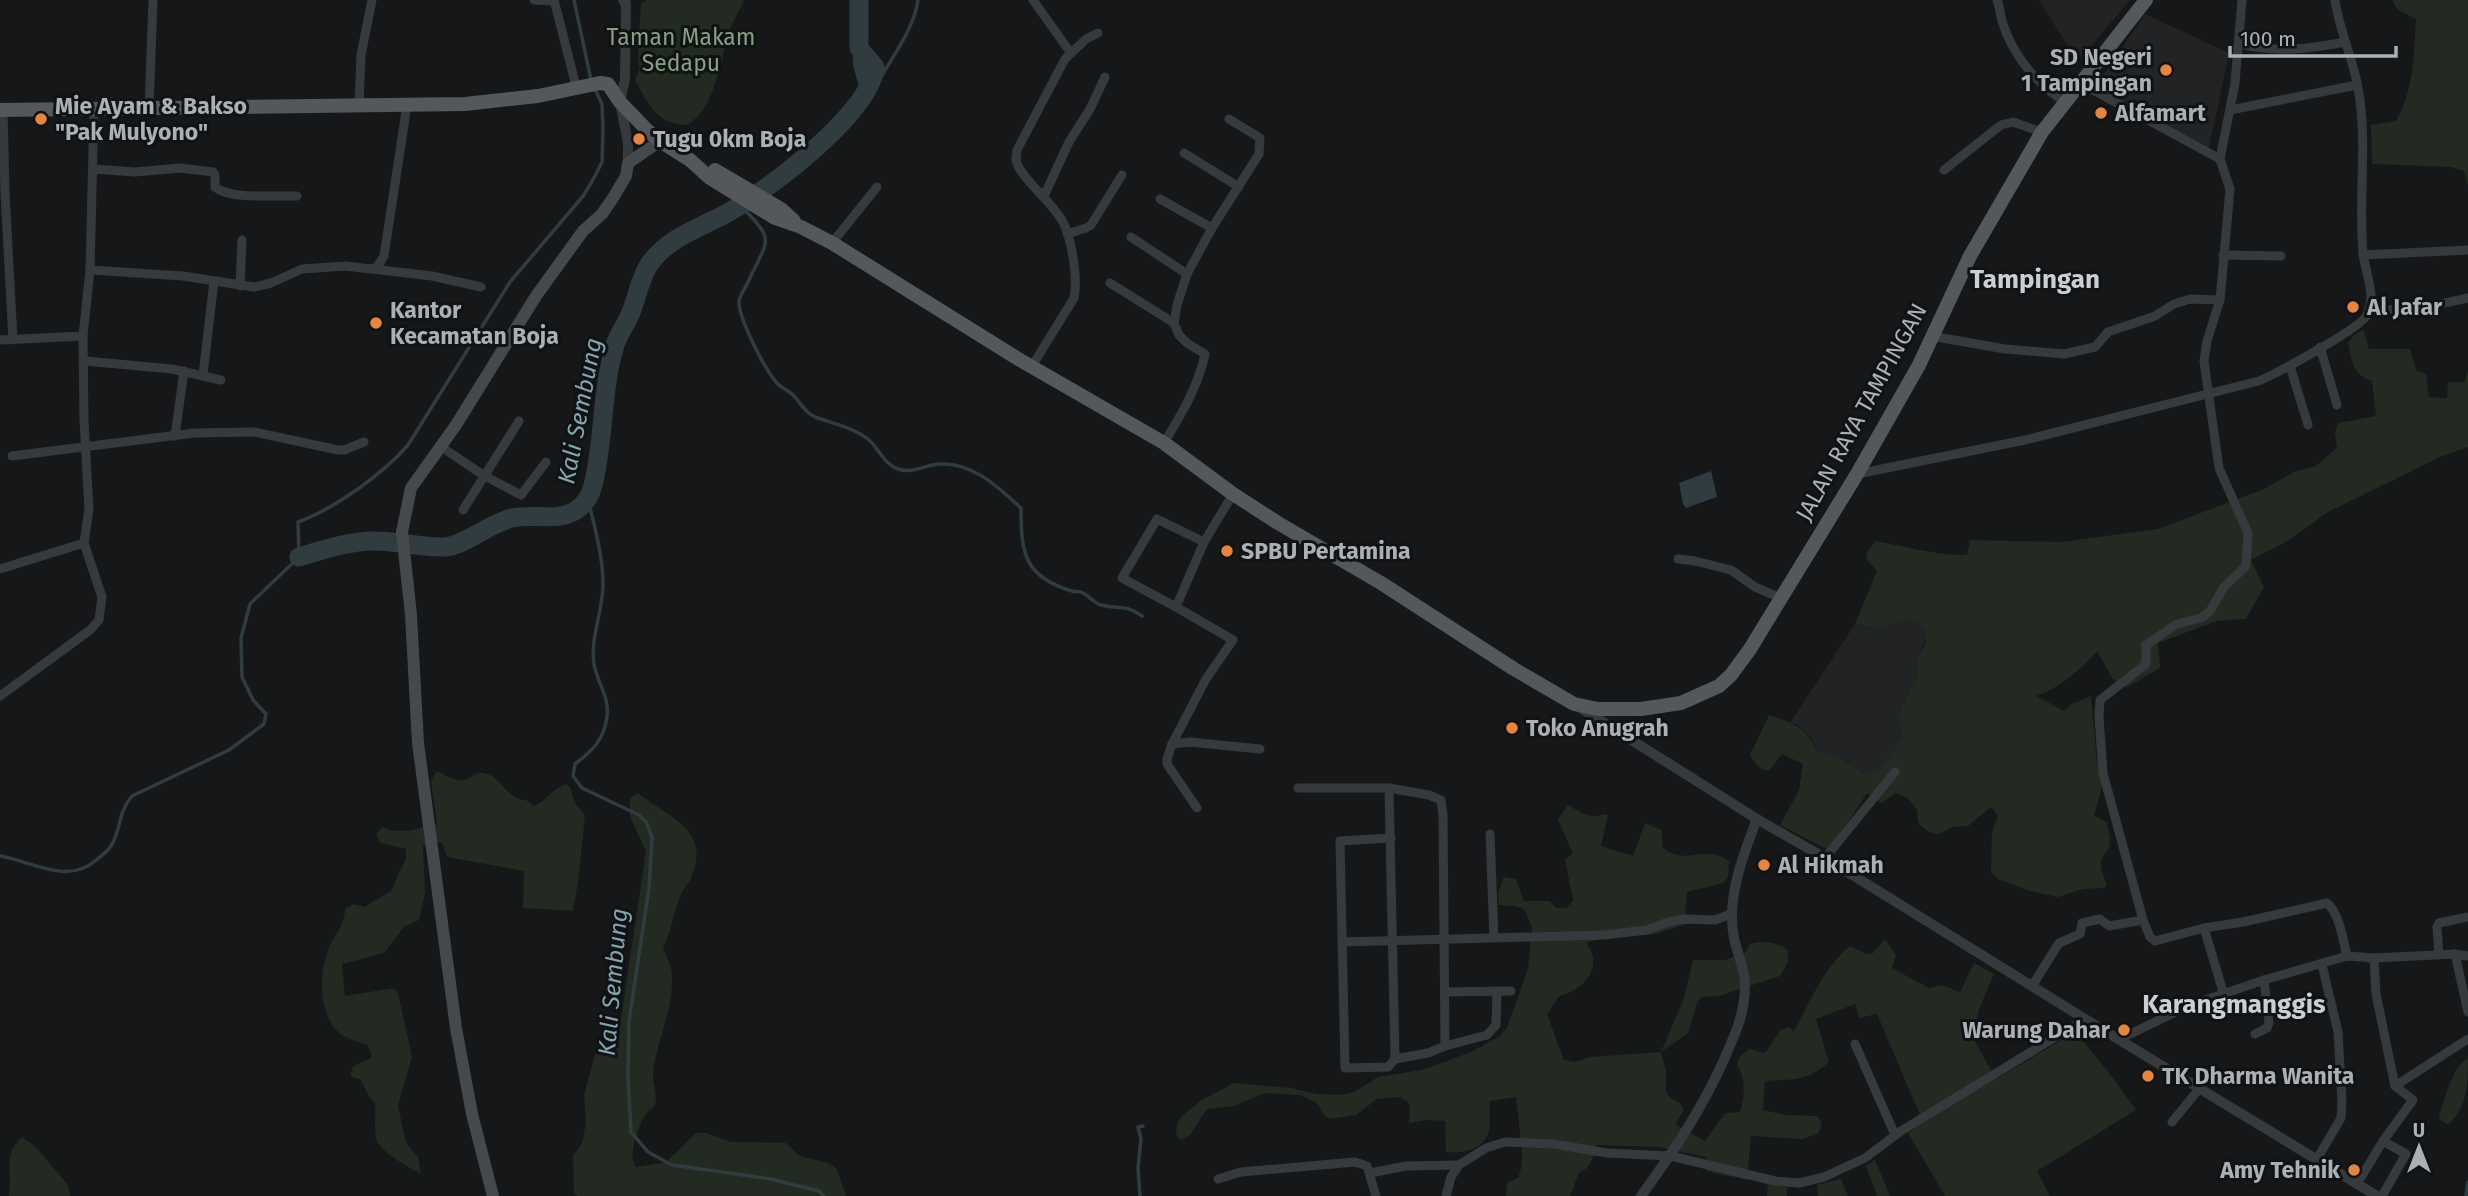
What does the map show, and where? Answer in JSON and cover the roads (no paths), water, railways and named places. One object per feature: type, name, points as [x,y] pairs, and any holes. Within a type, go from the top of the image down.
[{"type":"main road","name":"JALAN RAYA TAMPINGAN","points":[[1574,704],[1598,709],[1641,709],[1681,703],[1702,695],[1731,675],[1857,474],[1919,365],[1970,256],[2042,132],[2146,0]]},
{"type":"main road","points":[[2,110],[407,105],[505,100],[538,96],[577,86],[600,83],[608,85],[620,102],[660,141],[1164,443],[1233,494],[1574,704]]},
{"type":"main road","points":[[493,1196],[470,1101],[443,937],[434,847],[418,743],[402,532],[411,488],[456,425],[536,296],[583,231],[602,214],[614,198],[626,176],[628,163],[660,141]]},
{"type":"street","points":[[149,109],[153,0]]},
{"type":"street","points":[[359,105],[361,55],[372,0]]},
{"type":"street","points":[[534,0],[554,0],[577,86]]},
{"type":"street","points":[[1033,0],[1070,52]]},
{"type":"street","points":[[1997,0],[2006,31],[2027,68],[2046,90],[2065,102]]},
{"type":"street","points":[[2242,0],[2240,44],[2220,159],[2230,189],[2220,300],[2204,351],[2219,468],[2248,533],[2245,566],[2224,587],[2210,611],[2200,618],[2177,624],[2154,638],[2146,645],[2146,664],[2102,696],[2099,704],[2103,773],[2143,920],[2150,937],[2155,941],[2204,928],[2327,903],[2336,919],[2347,956]]},
{"type":"street","points":[[1857,474],[2025,440],[2259,381],[2291,366],[2354,328],[2366,317],[2371,303],[2363,255],[2360,177],[2362,138],[2357,85],[2335,0]]},
{"type":"street","points":[[627,1],[625,79],[620,102],[628,143],[628,163]]},
{"type":"street","points":[[1032,366],[1074,298],[1077,285],[1062,221],[1045,196],[1017,166],[1016,157],[1070,52],[1086,38],[1098,33]]},
{"type":"street","points":[[2240,44],[2275,49],[2312,48],[2344,42]]},
{"type":"street","points":[[1045,196],[1069,142],[1090,109],[1105,78]]},
{"type":"street","points":[[2080,83],[2220,159]]},
{"type":"street","points":[[2230,110],[2357,85]]},
{"type":"street","points":[[370,269],[377,267],[384,256],[407,105]]},
{"type":"street","points":[[2,110],[3,223],[13,340]]},
{"type":"street","points":[[0,696],[90,630],[99,620],[103,607],[103,597],[84,542],[89,509],[83,336],[90,270],[94,110]]},
{"type":"street","points":[[1174,323],[1187,274],[1212,228],[1259,154],[1260,138],[1229,119]]},
{"type":"street","points":[[1944,170],[2001,125],[2013,122],[2042,132]]},
{"type":"street","points":[[1184,153],[1239,187]]},
{"type":"street","points":[[93,169],[135,172],[180,168],[213,172],[215,187],[220,191],[239,195],[297,195]]},
{"type":"street","points":[[1067,234],[1091,225],[1122,175]]},
{"type":"street","points":[[832,243],[877,187]]},
{"type":"street","points":[[1160,199],[1212,228]]},
{"type":"street","points":[[1131,237],[1187,274]]},
{"type":"street","points":[[240,286],[242,240]]},
{"type":"street","points":[[2363,255],[2468,250]]},
{"type":"street","points":[[2223,255],[2281,256]]},
{"type":"street","points":[[90,270],[183,276],[254,287],[271,283],[302,269],[346,266],[432,276],[481,287]]},
{"type":"street","points":[[203,375],[214,281]]},
{"type":"street","points":[[1110,283],[1174,323],[1179,335],[1205,354],[1202,370],[1186,407],[1164,443]]},
{"type":"street","points":[[2369,309],[2393,311],[2425,308],[2468,298]]},
{"type":"street","points":[[1931,336],[2005,349],[2064,354],[2095,347],[2108,332],[2155,316],[2174,304],[2190,299],[2220,300]]},
{"type":"street","points":[[0,340],[83,336]]},
{"type":"street","points":[[2320,347],[2337,405]]},
{"type":"street","points":[[85,362],[184,371],[221,380]]},
{"type":"street","points":[[2291,366],[2308,425]]},
{"type":"street","points":[[176,436],[184,371]]},
{"type":"street","points":[[463,510],[519,421]]},
{"type":"street","points":[[12,456],[194,433],[254,432],[344,450],[363,442]]},
{"type":"street","points":[[440,446],[483,475],[521,495],[546,462]]},
{"type":"street","points":[[1177,607],[1204,542],[1233,494]]},
{"type":"street","points":[[1197,808],[1167,764],[1167,759],[1206,679],[1233,640],[1122,578],[1157,519],[1204,542]]},
{"type":"street","points":[[0,569],[84,542]]},
{"type":"street","points":[[1678,559],[1731,570],[1755,587],[1781,597]]},
{"type":"street","points":[[1574,704],[1757,819],[2379,1196],[2406,1154],[2383,1141]]},
{"type":"street","points":[[1172,744],[1190,742],[1260,749]]},
{"type":"street","points":[[1825,858],[1895,772]]},
{"type":"street","points":[[1298,788],[1389,788],[1429,795],[1441,800],[1445,1046]]},
{"type":"street","points":[[1389,788],[1395,1059]]},
{"type":"street","points":[[1641,1196],[1671,1156],[1710,1092],[1742,1020],[1746,982],[1731,914],[1746,847],[1757,819]]},
{"type":"street","points":[[1490,834],[1494,938]]},
{"type":"street","points":[[1391,838],[1340,841],[1345,1068],[1388,1067],[1395,1059],[1428,1053],[1487,1035],[1494,1030],[1497,991]]},
{"type":"street","points":[[1342,942],[1604,935],[1647,930],[1684,919],[1715,920],[1731,914]]},
{"type":"street","points":[[2438,955],[2439,923],[2468,918]]},
{"type":"street","points":[[2032,986],[2059,943],[2080,934],[2082,923],[2100,919],[2109,926],[2143,920]]},
{"type":"street","points":[[2204,928],[2224,995]]},
{"type":"street","points":[[2455,954],[2468,1012]]},
{"type":"street","points":[[2120,1039],[2188,1006],[2347,956],[2468,956]]},
{"type":"street","points":[[2357,1184],[2383,1141],[2413,1100],[2395,1086],[2376,994],[2374,958]]},
{"type":"street","points":[[2317,1159],[2341,1118],[2342,1101],[2338,1032],[2322,965]]},
{"type":"street","points":[[2255,1034],[2269,1026],[2264,980]]},
{"type":"street","points":[[1445,992],[1511,991]]},
{"type":"street","points":[[1446,1196],[1451,1177],[1460,1165],[1486,1148],[1505,1142],[1554,1144],[1607,1153],[1671,1156],[1767,1180],[1799,1183],[1824,1177],[1865,1158],[1895,1135],[2085,1019]]},
{"type":"street","points":[[2395,1086],[2468,1039]]},
{"type":"street","points":[[1855,1044],[1895,1135]]},
{"type":"street","points":[[2172,1122],[2199,1089]]},
{"type":"street","points":[[1218,1179],[1241,1172],[1356,1162],[1367,1166],[1376,1196]]},
{"type":"street","points":[[1370,1173],[1406,1166],[1460,1165]]},
{"type":"waterway","points":[[574,0],[591,80]]},
{"type":"waterway","name":"Kali Sembung","points":[[299,557],[371,541],[452,546],[512,518],[560,516],[575,511],[583,504],[591,493],[594,481],[608,375],[615,345],[632,310],[646,269],[658,254],[676,239],[747,201],[792,168],[838,127],[856,106],[869,85],[875,67],[859,48],[859,0]]},
{"type":"waterway","points":[[874,78],[881,77],[903,40],[918,0]]},
{"type":"waterway","name":"Kali Sembung","points":[[859,48],[859,65],[866,89]]},
{"type":"waterway","points":[[0,856],[61,871],[84,868],[111,846],[124,809],[132,796],[229,750],[264,724],[266,714],[253,700],[242,677],[241,638],[250,604],[299,557],[298,522],[327,509],[357,489],[408,445],[510,282],[584,195],[602,162],[602,104],[594,87]]},
{"type":"waterway","points":[[740,205],[759,226],[765,240],[761,256],[739,301],[740,309],[753,343],[778,384],[793,395],[811,415],[850,429],[869,440],[889,464],[898,469],[914,470],[952,464],[985,478],[1021,508],[1024,550],[1028,561],[1044,578],[1056,585],[1083,593],[1098,604],[1125,608],[1142,616]]},
{"type":"waterway","name":"Kali Sembung","points":[[588,498],[603,573],[593,654],[607,710],[600,739],[575,764],[573,776],[582,788],[639,815],[646,822],[652,837],[649,888],[629,1021],[631,1132],[648,1152],[672,1165],[771,1179],[819,1191],[824,1196]]},
{"type":"waterway","points":[[1140,1196],[1138,1168],[1141,1139],[1138,1127],[1143,1126]]},
{"type":"waterway","points":[[2466,1196],[2468,1182]]},
{"type":"place","name":"SD Negeri 1 Tampingan","points":[[2166,70]]},
{"type":"place","name":"Alfamart","points":[[2101,113]]},
{"type":"place","name":"Mie Ayam & Bakso \"Pak Mulyono\"","points":[[41,119]]},
{"type":"place","name":"Tugu 0km Boja","points":[[639,139]]},
{"type":"place","name":"Al Jafar","points":[[2353,307]]},
{"type":"place","name":"Kantor Kecamatan Boja","points":[[376,323]]},
{"type":"place","name":"SPBU Pertamina","points":[[1227,551]]},
{"type":"place","name":"Toko Anugrah","points":[[1512,728]]},
{"type":"place","name":"Al Hikmah","points":[[1764,865]]},
{"type":"place","name":"Warung Dahar","points":[[2124,1030]]},
{"type":"place","name":"TK Dharma Wanita","points":[[2148,1076]]},
{"type":"place","name":"Amy Tehnik","points":[[2354,1170]]},
{"type":"district","name":"Tampingan","points":[[2035,279]]},
{"type":"district","name":"Karangmanggis","points":[[2234,1004]]},
{"type":"park label","name":"Taman Makam Sedapu","points":[[681,50]]}]
